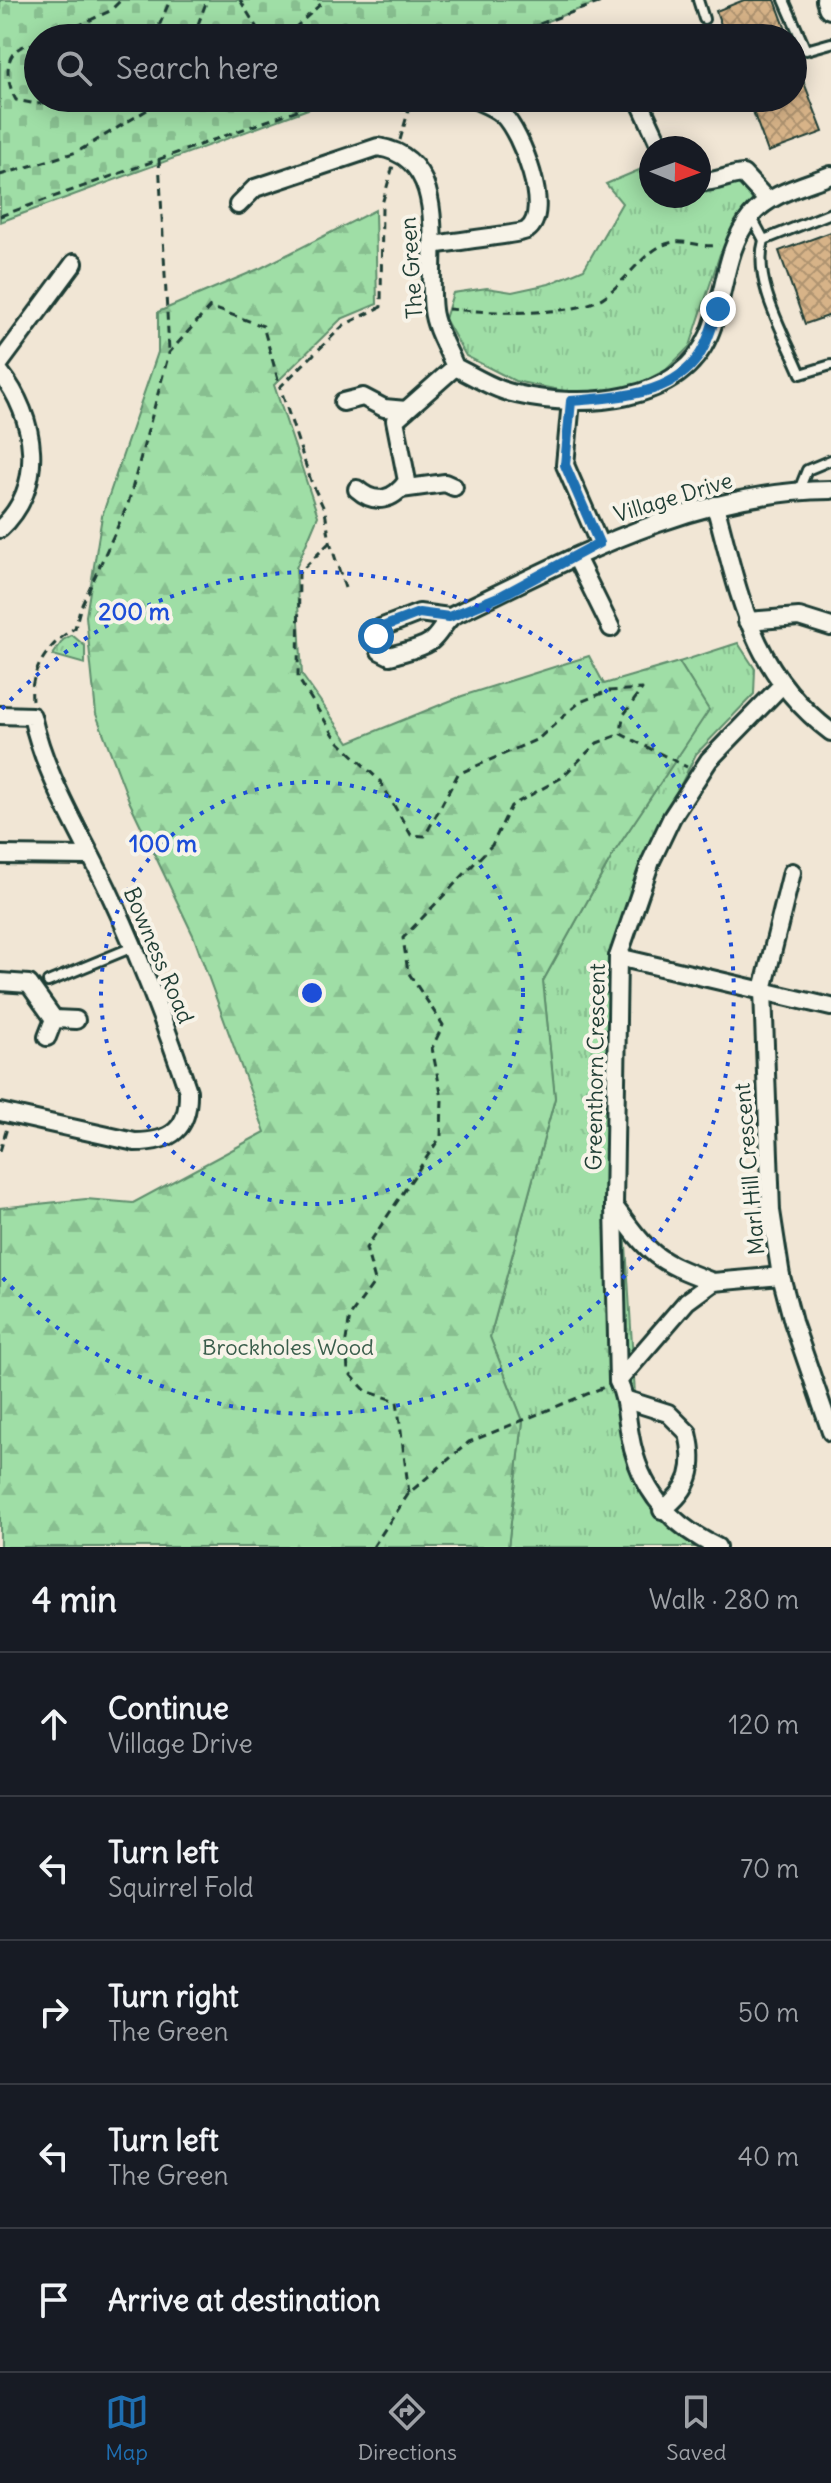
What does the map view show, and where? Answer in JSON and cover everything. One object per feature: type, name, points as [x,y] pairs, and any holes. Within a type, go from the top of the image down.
[{"type":"street","points":[[829,0],[831,6]]},
{"type":"street","points":[[434,245],[475,236],[515,234],[528,230],[537,215],[537,197],[523,146],[500,112]]},
{"type":"street","points":[[644,112],[655,136]]},
{"type":"street","points":[[238,205],[255,188],[378,147],[397,150]]},
{"type":"street","name":"The Green","points":[[397,150],[413,160],[424,184],[434,245],[432,308],[455,367]]},
{"type":"street","points":[[711,182],[718,182],[729,175],[743,174],[767,200]]},
{"type":"street","points":[[401,489],[407,481],[395,420],[455,367],[514,394],[571,401],[637,394],[670,382],[695,361],[709,335],[725,270],[739,233],[751,216],[767,200],[831,175]]},
{"type":"street","points":[[0,363],[74,263]]},
{"type":"street","points":[[0,372],[21,404],[29,425],[32,450],[29,480],[19,507],[0,529]]},
{"type":"street","points":[[343,402],[363,397],[384,408],[406,410]]},
{"type":"street","points":[[571,401],[565,465],[599,543]]},
{"type":"street","points":[[357,489],[369,500],[378,500],[401,489],[445,483],[454,487]]},
{"type":"street","name":"Village Drive","points":[[449,617],[599,543],[674,516],[715,505],[799,490],[831,490]]},
{"type":"street","points":[[715,505],[747,621],[781,686],[831,732]]},
{"type":"street","points":[[576,557],[611,628]]},
{"type":"street","points":[[747,621],[799,617],[831,627]]},
{"type":"street","name":"Greenthorn Crescent","points":[[717,1547],[697,1537],[662,1510],[644,1486],[636,1460],[627,1400],[618,1381],[614,1206],[618,957],[651,861],[672,817],[700,774],[781,686]]},
{"type":"street","points":[[0,715],[32,716]]},
{"type":"street","name":"Bowness Road","points":[[6,1114],[135,1142],[167,1138],[181,1127],[189,1111],[188,1091],[134,947],[71,822],[32,716]]},
{"type":"street","points":[[0,855],[89,856]]},
{"type":"street","name":"Marl Hill Crescent","points":[[792,872],[763,990],[771,1211],[781,1276],[831,1432]]},
{"type":"street","points":[[618,957],[831,1007]]},
{"type":"street","points":[[0,982],[29,984],[54,1019]]},
{"type":"street","points":[[54,1019],[76,1020]]},
{"type":"street","points":[[47,1037],[54,1019]]},
{"type":"street","points":[[614,1206],[647,1251],[665,1264],[713,1282],[781,1276]]},
{"type":"street","points":[[618,1381],[687,1301],[713,1282]]},
{"type":"street","points":[[627,1400],[668,1413],[688,1433],[693,1468],[688,1484],[680,1497],[662,1510]]},
{"type":"lane","points":[[698,0],[704,19]]},
{"type":"lane","points":[[784,0],[795,24]]},
{"type":"lane","points":[[807,50],[831,43]]},
{"type":"lane","points":[[764,240],[831,213]]},
{"type":"lane","points":[[751,216],[764,240],[759,257],[768,292],[801,374],[831,365]]},
{"type":"lane","points":[[799,490],[807,470],[831,460]]},
{"type":"lane","points":[[48,982],[134,947]]},
{"type":"path","points":[[82,24],[110,11],[121,0]]},
{"type":"path","points":[[160,24],[170,0]]},
{"type":"path","points":[[198,24],[207,0]]},
{"type":"path","points":[[240,0],[255,24]]},
{"type":"path","points":[[299,24],[325,0]]},
{"type":"path","points":[[539,24],[607,0]]},
{"type":"path","points":[[24,48],[16,50],[9,59],[9,87],[16,100],[24,101]]},
{"type":"path","points":[[0,175],[77,152],[144,112]]},
{"type":"path","points":[[0,216],[292,112]]},
{"type":"path","points":[[280,387],[344,325],[381,307],[382,204],[408,112]]},
{"type":"path","points":[[32,716],[30,685],[34,671],[62,635],[75,628],[80,609],[128,504],[169,353],[159,159]]},
{"type":"path","points":[[432,308],[505,314],[589,305],[605,297],[662,245],[681,240],[704,248],[724,244],[739,233]]},
{"type":"path","points":[[169,353],[210,307],[263,326],[311,481],[325,511],[330,542],[345,588]]},
{"type":"path","points":[[330,542],[299,573],[298,678],[337,740],[380,781],[411,835],[425,836],[458,774],[538,739],[580,702],[608,691],[642,689],[623,716],[621,734]]},
{"type":"path","points":[[409,1493],[397,1401],[366,1391],[348,1372],[346,1340],[350,1316],[375,1281],[366,1248],[441,1136],[442,1098],[432,1048],[443,1025],[408,972],[403,938],[492,845],[511,806],[561,778],[597,743],[621,734],[700,774]]},
{"type":"path","points":[[0,1151],[6,1114]]},
{"type":"path","points":[[373,1547],[409,1493],[469,1442],[618,1381]]},
{"type":"green space","points":[[0,0],[604,0],[539,24],[24,24],[24,112],[300,112],[0,222]]},
{"type":"green space","points":[[639,170],[639,208],[711,208],[711,190],[739,178],[749,186],[753,206],[720,254],[690,346],[666,370],[629,389],[574,393],[515,381],[466,356],[445,319],[453,293],[487,288],[512,292],[549,284],[584,269],[622,203],[606,184]]},
{"type":"green space","name":"Brockholes Wood","points":[[375,210],[377,304],[341,319],[274,385],[318,516],[296,568],[302,675],[349,742],[462,696],[589,656],[604,684],[679,662],[709,710],[615,851],[543,981],[555,1098],[490,1337],[523,1421],[508,1547],[0,1547],[0,1208],[86,1199],[133,1203],[265,1132],[193,935],[130,803],[96,714],[86,616],[102,516],[158,352],[158,312],[261,268]]},
{"type":"green space","points":[[72,635],[85,646],[85,664],[53,655],[63,640]]},
{"type":"green space","points":[[738,643],[755,669],[754,694],[696,754],[646,855],[609,959],[639,1462],[654,1513],[713,1547],[508,1547],[523,1421],[490,1337],[555,1098],[543,981],[615,851],[708,710],[679,662]]},
{"type":"building","points":[[744,0],[775,0],[784,24],[721,24],[716,11]]},
{"type":"building","points":[[807,90],[823,132],[768,152],[753,112],[807,112]]},
{"type":"building","points":[[831,232],[831,315],[805,324],[779,251]]},
{"type":"route","points":[[376,636],[380,628],[419,613],[449,617],[501,596],[599,543],[565,465],[571,401],[637,394],[670,382],[695,361],[718,309]]}]
